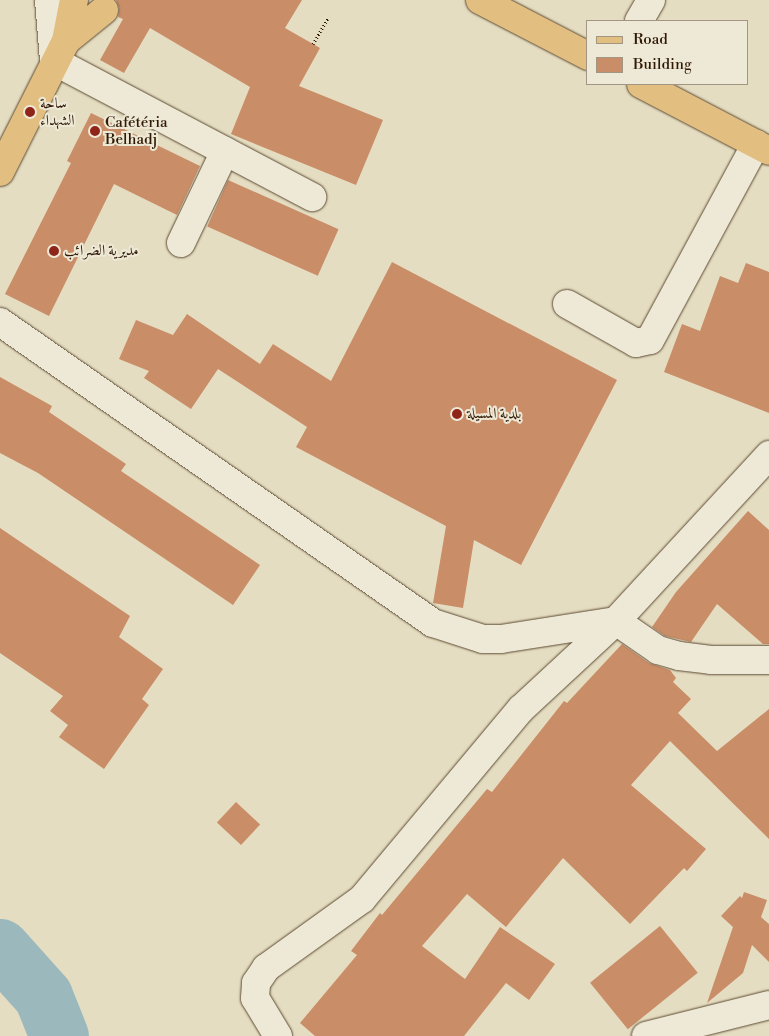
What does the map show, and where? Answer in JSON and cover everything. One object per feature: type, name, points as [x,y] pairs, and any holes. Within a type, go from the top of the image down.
[{"type":"main road","points":[[0,172],[60,51],[74,0]]},
{"type":"main road","points":[[480,0],[586,55]]},
{"type":"main road","points":[[60,51],[104,10]]},
{"type":"main road","points":[[643,85],[763,148]]},
{"type":"street","points":[[49,0],[60,51],[225,151],[312,197]]},
{"type":"street","points":[[640,20],[651,0]]},
{"type":"street","points":[[567,304],[636,344],[650,340],[763,148]]},
{"type":"street","points":[[181,243],[225,151]]},
{"type":"street","points":[[0,322],[433,623],[466,635],[501,639],[616,621],[658,650],[679,656],[711,660],[769,660]]},
{"type":"street","points":[[278,1036],[255,998],[256,984],[266,968],[362,899],[520,709],[616,621],[769,455]]},
{"type":"street","points":[[646,1036],[769,1005]]},
{"type":"path","points":[[313,44],[328,18]]},
{"type":"building","points":[[116,0],[302,0],[285,28],[320,48],[299,86],[383,120],[356,185],[231,134],[250,87],[150,28],[124,73],[100,60],[123,19],[118,17],[119,8]]},
{"type":"building","points":[[91,113],[200,166],[177,215],[114,184],[49,316],[5,294],[71,163],[67,161]]},
{"type":"building","points":[[228,180],[339,229],[318,276],[207,227]]},
{"type":"building","name":"بلدية المسيلة","points":[[392,262],[617,380],[521,565],[474,540],[463,608],[433,603],[446,526],[296,447],[307,427],[218,369],[191,409],[144,378],[149,371],[119,359],[136,320],[173,335],[187,314],[260,364],[273,344],[331,381]]},
{"type":"building","points":[[746,263],[769,272],[769,413],[664,372],[682,324],[700,331],[720,276],[738,283]]},
{"type":"building","points":[[0,377],[52,406],[49,412],[126,464],[121,471],[260,565],[233,605],[38,473],[0,453]]},
{"type":"building","points":[[748,511],[769,530],[769,644],[763,644],[717,604],[691,642],[665,636],[652,627],[676,592]]},
{"type":"building","points":[[0,528],[130,616],[119,637],[163,669],[142,699],[149,705],[104,769],[59,737],[68,725],[50,711],[63,696],[0,653]]},
{"type":"building","points":[[622,644],[649,663],[670,670],[676,678],[673,682],[691,699],[678,713],[717,751],[769,709],[769,839],[670,741],[631,785],[706,849],[687,871],[684,868],[630,924],[563,858],[506,927],[467,894],[422,946],[465,979],[500,927],[555,964],[529,1000],[506,983],[464,1036],[315,1036],[300,1023],[357,955],[351,951],[380,913],[382,915],[487,789],[492,792],[564,701],[567,703]]},
{"type":"building","points":[[236,802],[260,825],[241,845],[217,822]]},
{"type":"building","points":[[744,892],[767,900],[761,917],[769,924],[769,962],[752,945],[743,973],[707,1003],[733,927],[721,916],[740,896],[742,898]]},
{"type":"building","points":[[660,926],[698,973],[628,1029],[590,983]]},
{"type":"waterway","points":[[0,948],[43,996],[59,1036]]},
{"type":"place","name":"ساحة الشهداء","points":[[30,112]]},
{"type":"place","name":"Cafétéria Belhadj","points":[[95,131]]},
{"type":"place","name":"مديرية الضرائب","points":[[54,251]]},
{"type":"place","name":"بلدية المسيلة","points":[[457,414]]}]
